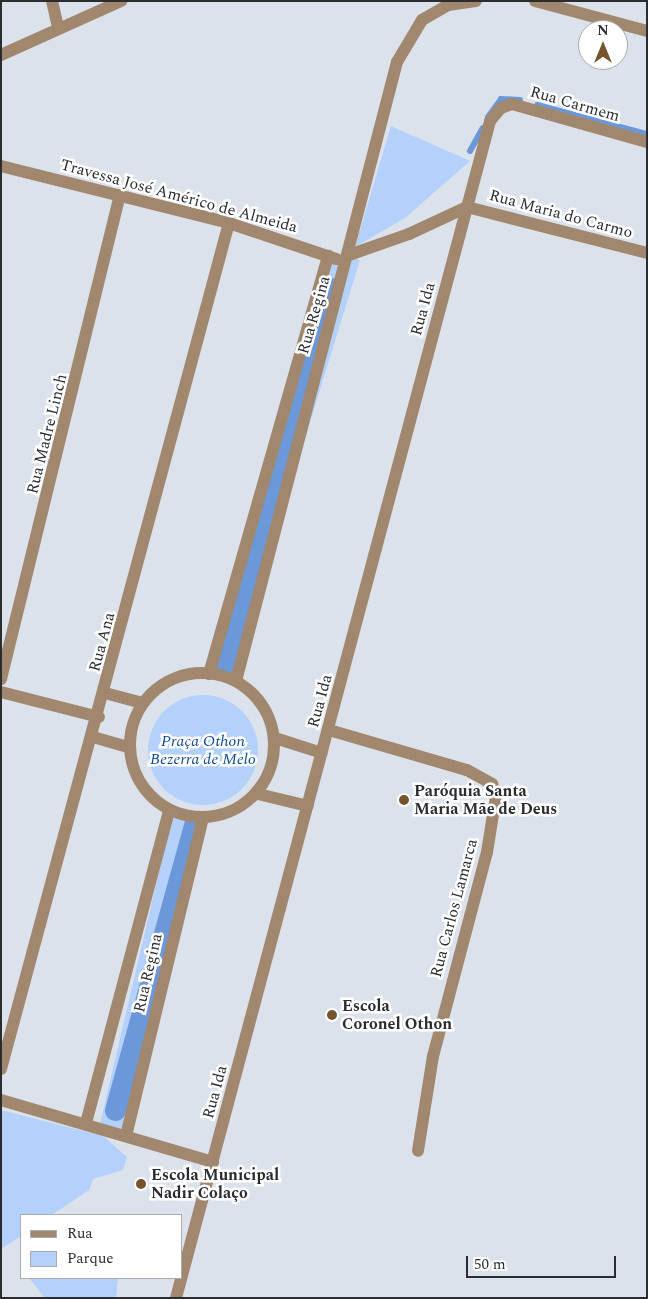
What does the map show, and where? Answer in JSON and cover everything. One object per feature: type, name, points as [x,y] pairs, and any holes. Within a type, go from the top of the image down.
[{"type":"street","points":[[52,1],[58,28]]},
{"type":"street","points":[[1,54],[121,1]]},
{"type":"street","name":"Rua Regina","points":[[236,681],[347,259],[390,81],[404,45],[413,30],[435,12],[476,1]]},
{"type":"street","points":[[535,1],[647,31]]},
{"type":"street","name":"Rua Carmem","points":[[495,112],[506,105],[524,106],[647,142]]},
{"type":"street","name":"Rua Ida","points":[[182,1276],[329,730],[467,206],[495,112]]},
{"type":"street","name":"Travessa José Américo de Almeida","points":[[1,166],[229,224],[328,256],[347,259]]},
{"type":"street","name":"Rua Madre Linch","points":[[1,679],[120,195]]},
{"type":"street","points":[[347,259],[409,234],[467,206]]},
{"type":"street","name":"Rua Maria do Carmo","points":[[467,206],[647,253]]},
{"type":"street","name":"Rua Ana","points":[[1,1069],[99,717],[229,224]]},
{"type":"street","name":"Rua Regina","points":[[209,674],[328,256]]},
{"type":"street","points":[[209,674],[236,681],[255,693],[270,715],[275,738],[258,794],[225,814],[203,818],[169,810],[141,786],[129,747],[142,703],[170,682],[209,674]]},
{"type":"street","points":[[1,692],[99,717]]},
{"type":"street","points":[[105,693],[142,703]]},
{"type":"street","name":"Rua Carlos Lamarca","points":[[329,730],[467,770],[492,784],[496,796],[487,852],[433,1056],[418,1152]]},
{"type":"street","points":[[93,738],[129,747]]},
{"type":"street","points":[[275,738],[322,753]]},
{"type":"street","points":[[258,794],[308,806]]},
{"type":"street","name":"Rua Regina","points":[[86,1123],[169,810]]},
{"type":"street","name":"Rua Regina","points":[[126,1136],[203,818]]},
{"type":"street","points":[[1,1100],[86,1123],[213,1162]]},
{"type":"street","name":"Rua Ida","points":[[176,1298],[181,1279]]},
{"type":"green space","points":[[391,126],[470,161],[405,218],[355,247]]},
{"type":"green space","points":[[329,251],[360,260],[231,679],[203,673]]},
{"type":"green space","name":"Praça Othon Bezerra de Melo","points":[[203,695],[224,699],[242,711],[254,729],[258,750],[254,771],[242,789],[224,801],[203,805],[182,801],[164,789],[152,771],[148,750],[152,729],[164,711],[182,699]]},
{"type":"green space","points":[[173,812],[201,818],[124,1132],[100,1124]]},
{"type":"green space","points":[[1,1110],[103,1136],[127,1157],[123,1170],[93,1179],[89,1190],[53,1214],[20,1214],[20,1237],[1,1249]]},
{"type":"green space","points":[[30,1279],[118,1279],[116,1298],[45,1298]]},
{"type":"waterway","points":[[488,117],[501,99],[520,100]]},
{"type":"waterway","points":[[537,105],[647,134]]},
{"type":"waterway","points":[[470,151],[483,128]]},
{"type":"waterway","points":[[224,666],[332,288]]},
{"type":"waterway","points":[[115,1110],[195,822]]},
{"type":"place","name":"Paróquia Santa Maria Mãe de Deus","points":[[404,800]]},
{"type":"place","name":"Escola Coronel Othon","points":[[332,1015]]},
{"type":"place","name":"Escola Municipal Nadir Colaço","points":[[141,1184]]}]
